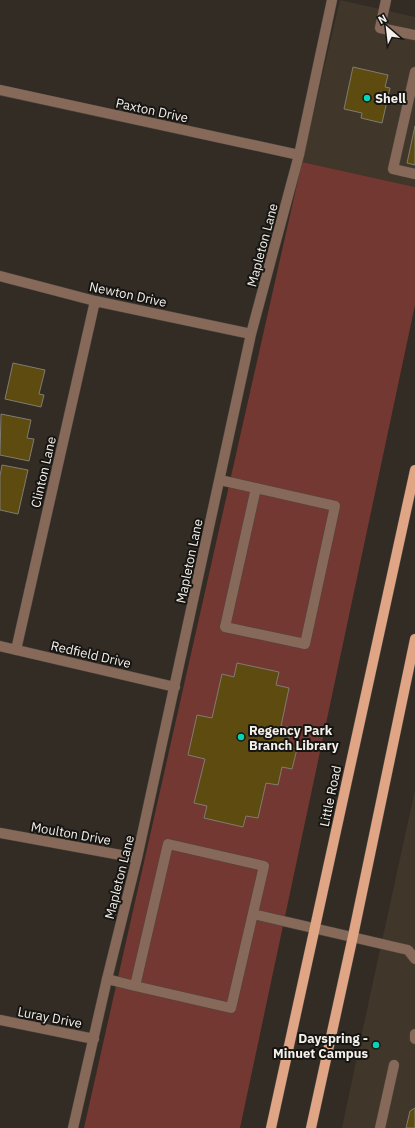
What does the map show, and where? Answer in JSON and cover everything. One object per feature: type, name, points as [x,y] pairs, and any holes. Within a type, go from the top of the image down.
[{"type":"main road","name":"Little Road","points":[[271,1128],[415,470]]},
{"type":"main road","points":[[311,1128],[354,936],[415,639]]},
{"type":"street","name":"Mapleton Lane","points":[[73,1128],[107,979],[137,858],[251,334],[299,155],[332,0]]},
{"type":"street","points":[[386,0],[380,28],[415,35]]},
{"type":"street","points":[[415,72],[393,169],[415,174]]},
{"type":"street","name":"Paxton Drive","points":[[0,90],[299,155]]},
{"type":"street","name":"Newton Drive","points":[[0,276],[95,301],[251,334]]},
{"type":"street","name":"Clinton Lane","points":[[16,650],[95,301]]},
{"type":"street","points":[[220,480],[256,488],[335,506],[305,644],[225,627],[256,488]]},
{"type":"street","name":"Redfield Drive","points":[[0,646],[175,687]]},
{"type":"street","name":"Moulton Drive","points":[[0,833],[137,858]]},
{"type":"street","points":[[107,979],[135,986],[231,1008],[264,866],[168,844],[135,986]]},
{"type":"street","points":[[253,914],[315,929],[354,936],[408,950],[415,959]]},
{"type":"street","name":"Luray Drive","points":[[0,1020],[94,1039]]},
{"type":"street","points":[[415,1034],[415,1039]]},
{"type":"street","points":[[380,1128],[394,1065]]},
{"type":"shaded area","points":[[340,0],[415,17],[415,187],[302,162]]},
{"type":"shaded area","points":[[302,162],[415,187],[415,305],[240,1128],[84,1128]]},
{"type":"shaded area","points":[[415,790],[415,1128],[342,1128],[369,1000]]},
{"type":"building","name":"Shell","points":[[353,67],[388,75],[385,87],[390,88],[382,123],[361,118],[362,113],[344,109]]},
{"type":"building","name":"Shell","points":[[415,126],[415,165],[407,163]]},
{"type":"building","points":[[13,363],[45,370],[39,394],[44,395],[41,407],[5,399]]},
{"type":"building","points":[[1,414],[31,420],[27,438],[34,439],[29,461],[0,455]]},
{"type":"building","points":[[2,465],[28,470],[18,514],[0,510],[0,476]]},
{"type":"building","name":"Regency Park Branch Library","points":[[237,663],[279,672],[276,685],[289,688],[281,726],[291,728],[287,746],[297,749],[292,769],[282,767],[278,785],[266,783],[258,818],[246,816],[243,827],[204,818],[207,806],[194,803],[205,759],[188,755],[197,715],[212,718],[222,674],[234,677]]},
{"type":"building","points":[[415,1108],[415,1128],[406,1128],[410,1111]]},
{"type":"place","name":"Shell","points":[[367,98]]},
{"type":"place","name":"Regency Park Branch Library","points":[[241,737]]},
{"type":"place","name":"Dayspring - Minuet Campus","points":[[376,1045]]}]
